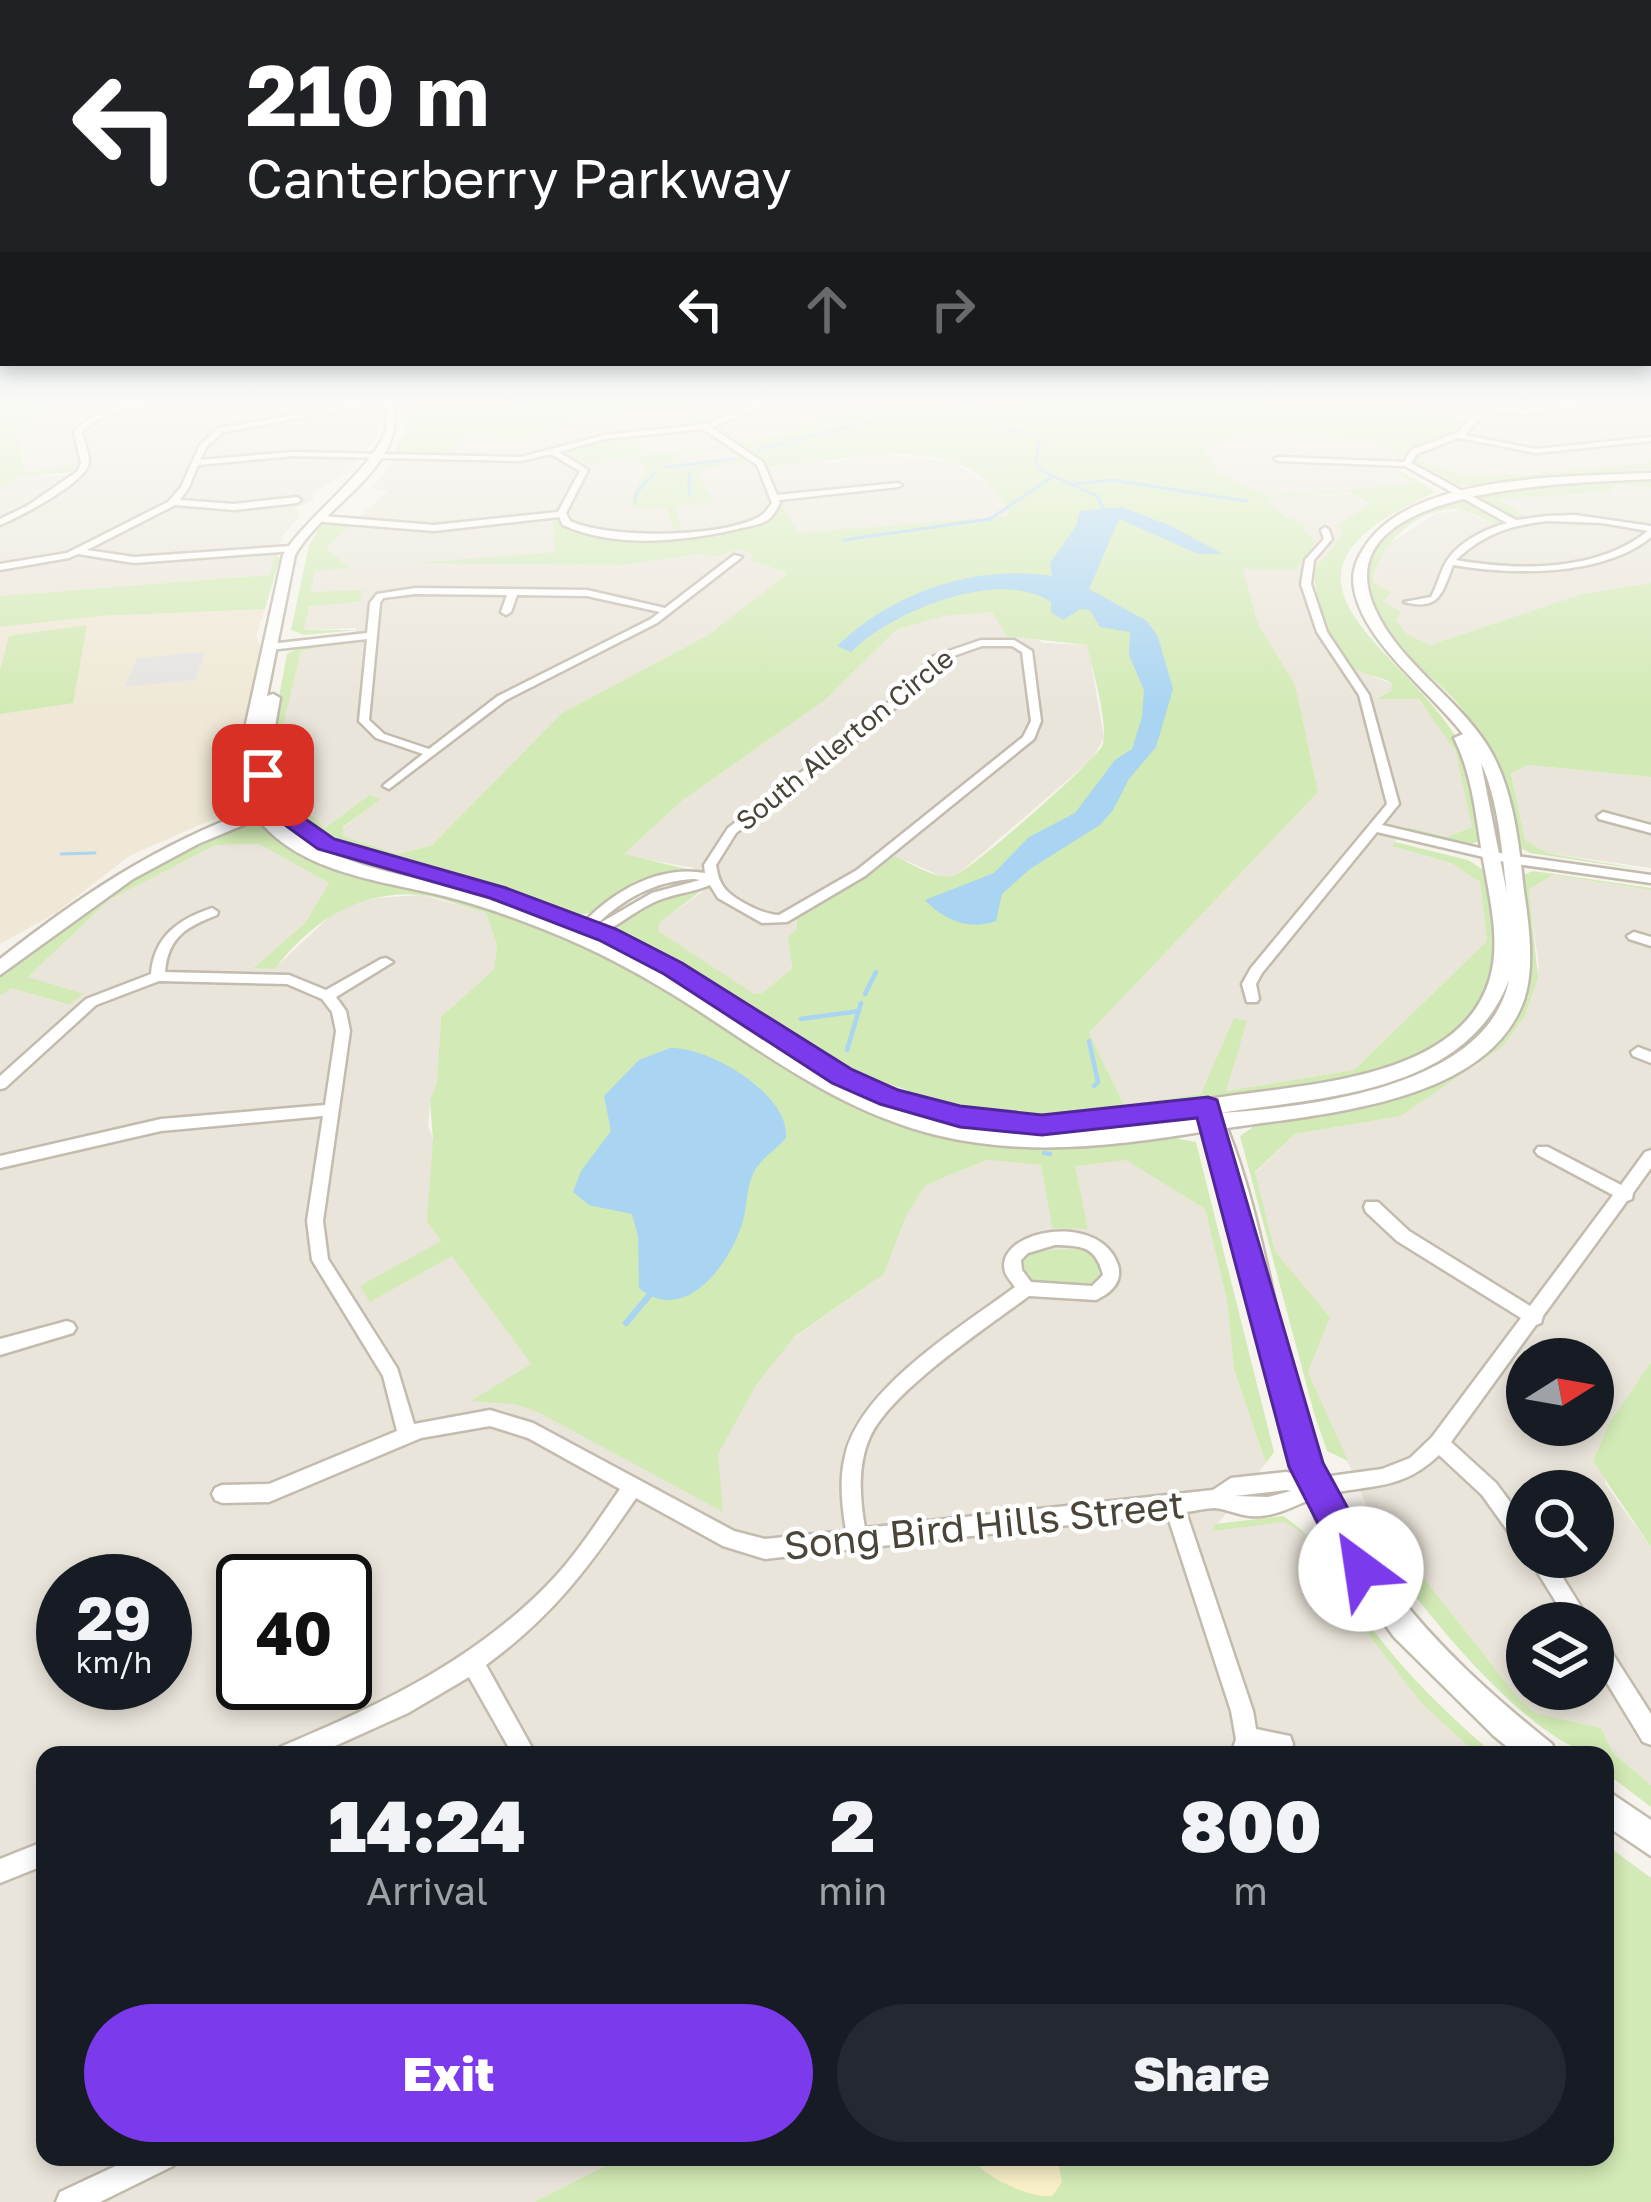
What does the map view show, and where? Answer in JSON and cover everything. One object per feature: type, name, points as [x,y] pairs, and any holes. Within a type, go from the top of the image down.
[{"type":"street","points":[[0,522],[33,506]]},
{"type":"street","points":[[0,567],[40,564],[78,551],[167,506]]},
{"type":"street","points":[[278,643],[291,549],[303,529],[328,506]]},
{"type":"street","points":[[335,506],[304,546],[246,760],[248,783],[269,810],[340,850],[498,893],[673,968],[842,1076],[906,1103],[960,1117],[1042,1125],[1211,1114],[1386,1094],[1448,1068],[1483,1043],[1509,1010],[1522,973],[1497,858],[1494,777],[1480,744],[1456,710],[1378,629],[1359,589],[1362,561],[1376,538],[1429,506]]},
{"type":"street","points":[[562,514],[566,506]]},
{"type":"street","points":[[562,514],[578,531],[623,536],[751,524],[771,513],[773,506]]},
{"type":"street","points":[[1480,506],[1518,525]]},
{"type":"street","points":[[323,519],[437,528],[562,514]]},
{"type":"street","points":[[1409,602],[1434,599],[1450,562],[1476,540],[1518,525],[1586,517],[1651,531]]},
{"type":"street","points":[[1252,999],[1249,984],[1256,971],[1377,828],[1394,798],[1365,683],[1322,632],[1304,578],[1310,560],[1327,540],[1324,530]]},
{"type":"street","points":[[1450,562],[1516,570],[1617,554],[1635,548],[1651,531]]},
{"type":"street","points":[[78,551],[134,560],[291,549]]},
{"type":"street","points":[[389,786],[502,698],[668,611],[737,557]]},
{"type":"street","points":[[430,753],[384,739],[366,724],[377,595],[415,591],[601,594],[668,611]]},
{"type":"street","points":[[506,612],[513,592]]},
{"type":"street","points":[[278,643],[372,634]]},
{"type":"street","name":"South Allerton Circle","points":[[988,643],[1014,643],[1028,651],[1036,722],[1031,736],[861,873],[772,922],[729,899],[711,878],[712,855],[732,831],[880,718],[941,656],[988,643]]},
{"type":"street","points":[[0,969],[132,867],[197,836],[269,810]]},
{"type":"street","points":[[1603,816],[1651,829]]},
{"type":"street","points":[[1377,828],[1415,846],[1651,879]]},
{"type":"street","points":[[588,931],[634,906],[704,885],[711,878]]},
{"type":"street","points":[[158,976],[160,956],[172,932],[212,912]]},
{"type":"street","points":[[1634,936],[1651,943]]},
{"type":"street","points":[[327,996],[386,962]]},
{"type":"street","points":[[0,1084],[96,998],[158,976],[289,980],[327,996],[337,1005],[343,1025],[315,1221],[316,1248],[392,1375],[408,1435]]},
{"type":"street","points":[[0,1162],[161,1125],[330,1110]]},
{"type":"street","points":[[1211,1114],[1296,1435],[1316,1487],[1361,1569],[1409,1632],[1485,1710],[1530,1746]]},
{"type":"street","points":[[1543,1151],[1626,1195]]},
{"type":"street","name":"Song Bird Hills Street","points":[[222,1494],[269,1492],[408,1435],[465,1419],[508,1421],[730,1540],[752,1547],[790,1549],[1217,1498],[1238,1509],[1295,1502],[1316,1487],[1396,1474],[1417,1464],[1439,1443],[1651,1156]]},
{"type":"street","points":[[1372,1208],[1403,1236],[1535,1318]]},
{"type":"street","points":[[1031,1241],[1090,1242],[1103,1251],[1112,1277],[1096,1293],[1026,1289],[1017,1277],[1013,1258],[1022,1244],[1031,1241]]},
{"type":"street","points":[[856,1541],[850,1471],[867,1417],[898,1385],[1026,1289]]},
{"type":"street","points":[[0,1347],[67,1328]]},
{"type":"street","points":[[1439,1443],[1489,1489],[1506,1512]]},
{"type":"street","points":[[310,1746],[388,1714],[473,1663],[562,1583],[633,1486]]},
{"type":"street","points":[[1174,1504],[1242,1711],[1244,1746]]},
{"type":"street","points":[[473,1663],[520,1746]]},
{"type":"street","points":[[1614,1675],[1651,1734]]},
{"type":"street","points":[[1257,1746],[1282,1744]]},
{"type":"street","points":[[1614,1811],[1651,1840]]},
{"type":"street","points":[[0,1871],[36,1857]]},
{"type":"street","points":[[70,2202],[145,2166]]},
{"type":"shaded area","points":[[0,506],[300,506],[296,507],[300,516],[282,536],[271,575],[0,596]]},
{"type":"shaded area","points":[[371,506],[1004,506],[1011,516],[435,562],[624,565],[700,554],[716,557],[737,549],[752,553],[753,562],[788,573],[708,635],[562,713],[432,845],[398,854],[343,836],[343,828],[379,800],[369,795],[325,828],[290,794],[279,741],[301,651],[355,641],[356,628],[304,630],[308,608],[357,598],[359,591],[311,592],[326,548]]},
{"type":"shaded area","points":[[1272,506],[1370,506],[1340,527],[1343,534],[1314,570],[1314,584],[1332,633],[1361,672],[1392,684],[1392,690],[1375,698],[1418,699],[1446,731],[1463,770],[1472,827],[1447,837],[1406,827],[1392,846],[1451,863],[1480,882],[1487,941],[1354,1070],[1225,1091],[1246,1022],[1201,1094],[1124,1105],[1089,1033],[1318,792],[1295,684],[1258,624],[1243,568],[1295,570],[1316,541],[1303,530],[1305,524]]},
{"type":"shaded area","points":[[1508,506],[1651,506],[1651,583],[1582,594],[1430,645],[1407,634],[1396,620],[1401,612],[1383,601],[1389,593],[1373,583],[1380,555],[1389,544],[1435,514],[1462,510],[1495,525],[1525,518]]},
{"type":"shaded area","points":[[265,609],[256,635],[264,655],[250,803],[129,856],[56,913],[0,944],[0,627],[98,616]]},
{"type":"shaded area","points":[[992,612],[1043,643],[1088,645],[1104,738],[1092,759],[956,876],[943,877],[895,856],[797,918],[797,929],[788,938],[792,970],[762,993],[754,994],[699,962],[658,932],[658,923],[702,892],[694,868],[623,855],[683,800],[825,700],[896,630],[944,616]]},
{"type":"shaded area","points":[[205,652],[195,680],[124,687],[138,658]]},
{"type":"shaded area","points":[[1528,765],[1651,777],[1651,868],[1547,853],[1525,840],[1511,772]]},
{"type":"shaded area","points":[[215,844],[259,844],[329,883],[305,923],[254,967],[274,969],[340,907],[377,898],[422,895],[486,913],[497,945],[494,969],[441,1017],[437,1082],[428,1126],[433,1139],[659,1433],[884,1274],[906,1216],[926,1185],[987,1160],[1041,1165],[1052,1228],[1088,1228],[1074,1165],[1125,1159],[1205,1209],[1227,1301],[1234,1370],[1266,1463],[1215,1527],[1284,1522],[1304,1534],[1328,1582],[1422,1704],[1468,1746],[36,1746],[36,2166],[605,2166],[535,2202],[0,2202],[0,996],[12,988],[68,1005],[83,995],[27,978],[109,900]]},
{"type":"shaded area","points":[[1553,875],[1651,890],[1651,1362],[1614,1416],[1614,1338],[1506,1338],[1506,1446],[1608,1446],[1606,1470],[1506,1470],[1506,1578],[1614,1578],[1614,1496],[1651,1547],[1651,1785],[1614,1754],[1601,1728],[1532,1710],[1614,1710],[1614,1602],[1506,1602],[1506,1682],[1367,1506],[1308,1372],[1330,1317],[1275,1251],[1255,1173],[1295,1134],[1401,1116],[1503,1046],[1539,967],[1528,889]]},
{"type":"green space","points":[[678,506],[681,529],[673,530],[667,507],[633,509]]},
{"type":"green space","points":[[778,506],[783,506],[798,533],[1010,516],[1004,506],[1272,506],[1306,525],[1304,531],[1316,541],[1296,570],[1243,569],[1258,624],[1295,684],[1318,792],[1089,1033],[1124,1105],[1201,1094],[1234,1018],[1247,1021],[1226,1091],[1354,1070],[1487,941],[1480,882],[1451,863],[1392,846],[1395,842],[1468,860],[1488,873],[1497,962],[1486,996],[1463,1026],[1424,1054],[1360,1078],[1128,1113],[1039,1120],[959,1112],[904,1097],[907,1090],[889,1084],[882,1089],[860,1080],[619,935],[618,925],[647,905],[702,890],[659,923],[658,931],[754,994],[762,993],[792,969],[788,937],[797,929],[797,918],[895,856],[933,874],[956,875],[1033,814],[1102,746],[1099,697],[1087,645],[1007,636],[992,612],[944,616],[896,630],[825,700],[683,800],[624,854],[695,871],[654,880],[594,912],[574,916],[465,880],[365,855],[316,835],[294,818],[273,790],[270,743],[282,701],[287,654],[302,646],[355,641],[301,651],[279,741],[290,794],[325,828],[369,795],[381,799],[343,827],[343,836],[398,854],[432,845],[562,713],[708,635],[788,573],[751,561],[752,553],[737,549],[717,557],[700,554],[624,565],[414,563],[555,552],[553,520],[557,519],[601,536],[673,538],[744,526]]},
{"type":"green space","points":[[1367,506],[1411,506],[1377,524],[1348,553],[1341,582],[1351,611],[1432,705],[1463,750],[1483,839],[1467,846],[1405,831],[1406,827],[1447,837],[1472,827],[1456,752],[1419,699],[1375,699],[1392,690],[1392,684],[1360,672],[1332,637],[1314,570],[1343,534],[1337,525]]},
{"type":"green space","points":[[1436,506],[1472,506],[1500,520],[1498,525],[1459,509],[1439,511],[1412,523],[1383,555],[1373,582],[1391,593],[1383,601],[1401,612],[1396,620],[1407,634],[1430,645],[1582,594],[1651,583],[1651,777],[1528,765],[1511,773],[1525,840],[1547,853],[1651,871],[1530,853],[1511,843],[1474,727],[1447,692],[1398,647],[1373,612],[1367,590],[1371,558],[1402,524]]},
{"type":"green space","points":[[1492,506],[1508,506],[1527,518]]},
{"type":"green space","points":[[352,524],[326,548],[350,568],[315,571],[311,592],[362,590],[360,601],[309,607],[304,630],[357,630],[304,635],[291,630],[309,545],[321,526]]},
{"type":"green space","points":[[275,554],[280,558],[265,609],[98,616],[0,627],[0,596],[270,575]]},
{"type":"green space","points":[[87,625],[73,703],[0,714],[0,671],[9,636]]},
{"type":"green space","points":[[245,824],[267,826],[280,838],[595,949],[745,1038],[953,1135],[1175,1132],[1179,1139],[1196,1142],[1274,1452],[1266,1463],[1234,1370],[1227,1301],[1205,1209],[1126,1160],[1075,1166],[1088,1229],[1052,1228],[1041,1165],[987,1160],[926,1185],[906,1216],[884,1274],[794,1337],[756,1385],[718,1454],[723,1512],[538,1412],[514,1404],[471,1401],[531,1364],[452,1256],[370,1302],[360,1286],[441,1241],[427,1221],[433,1139],[430,1100],[437,1082],[441,1017],[494,969],[497,945],[486,913],[429,896],[378,897],[321,923],[275,969],[253,968],[305,923],[329,883],[259,844],[215,845],[109,900],[28,977],[84,994],[69,1005],[12,988],[0,996],[0,978],[96,900],[157,861]]},
{"type":"green space","points":[[1533,871],[1651,890],[1553,875],[1529,889],[1538,978],[1524,1017],[1503,1046],[1401,1116],[1295,1134],[1255,1172],[1275,1251],[1330,1317],[1308,1372],[1348,1461],[1327,1451],[1314,1413],[1240,1136],[1252,1128],[1249,1122],[1387,1098],[1513,1016],[1517,877]]},
{"type":"green space","points":[[1084,1249],[1096,1256],[1100,1275],[1095,1283],[1038,1285],[1026,1276],[1023,1260],[1030,1251]]},
{"type":"green space","points":[[1651,1362],[1651,1547],[1614,1492],[1614,1470],[1599,1470],[1593,1461],[1600,1446],[1614,1446],[1614,1416]]},
{"type":"green space","points":[[1367,1506],[1506,1682],[1506,1697],[1434,1620],[1359,1518]]},
{"type":"green space","points":[[1283,1516],[1297,1526],[1321,1552],[1398,1661],[1485,1746],[1468,1746],[1422,1704],[1328,1582],[1304,1534],[1284,1522],[1212,1531],[1215,1524]]},
{"type":"green space","points":[[1521,1710],[1601,1728],[1610,1746],[1573,1746]]},
{"type":"green space","points":[[1614,1754],[1651,1785],[1651,1807],[1614,1779]]},
{"type":"green space","points":[[1614,1851],[1651,1878],[1651,2202],[535,2202],[605,2166],[1614,2166]]},
{"type":"sand","points":[[978,2166],[1059,2166],[1062,2182],[1052,2196],[1043,2196],[996,2179]]},
{"type":"water","points":[[1121,507],[1169,525],[1223,554],[1198,554],[1119,519],[1089,589],[1147,621],[1158,637],[1173,689],[1156,747],[1100,825],[1030,869],[1002,894],[996,921],[958,922],[925,900],[994,873],[1029,837],[1075,813],[1115,760],[1132,749],[1144,690],[1129,655],[1130,632],[1100,627],[1090,610],[1080,609],[1063,620],[1051,612],[1051,602],[1029,592],[1004,589],[947,598],[919,609],[851,652],[837,646],[883,611],[937,586],[994,574],[1052,576],[1050,563],[1076,526],[1080,511]]},
{"type":"water","points":[[670,1048],[705,1055],[744,1076],[775,1105],[786,1138],[754,1172],[741,1227],[725,1259],[701,1287],[672,1300],[655,1298],[639,1288],[638,1236],[632,1214],[589,1205],[573,1192],[581,1171],[611,1131],[604,1096],[639,1060]]},
{"type":"waterway","points":[[844,540],[990,519],[1010,506]]},
{"type":"waterway","points":[[1102,506],[1104,510]]},
{"type":"waterway","points":[[61,854],[95,853]]},
{"type":"waterway","points":[[865,994],[876,972]]},
{"type":"waterway","points":[[859,1011],[861,1003]]},
{"type":"waterway","points":[[801,1019],[859,1011]]},
{"type":"waterway","points":[[847,1050],[859,1011]]},
{"type":"waterway","points":[[1089,1041],[1098,1082],[1094,1086]]},
{"type":"waterway","points":[[1044,1153],[1050,1154]]},
{"type":"waterway","points":[[626,1323],[653,1291]]},
{"type":"route","points":[[263,775],[282,812],[326,844],[364,859],[498,893],[607,935],[673,968],[842,1076],[890,1097],[960,1117],[1042,1125],[1208,1107],[1307,1467],[1361,1569]]}]
